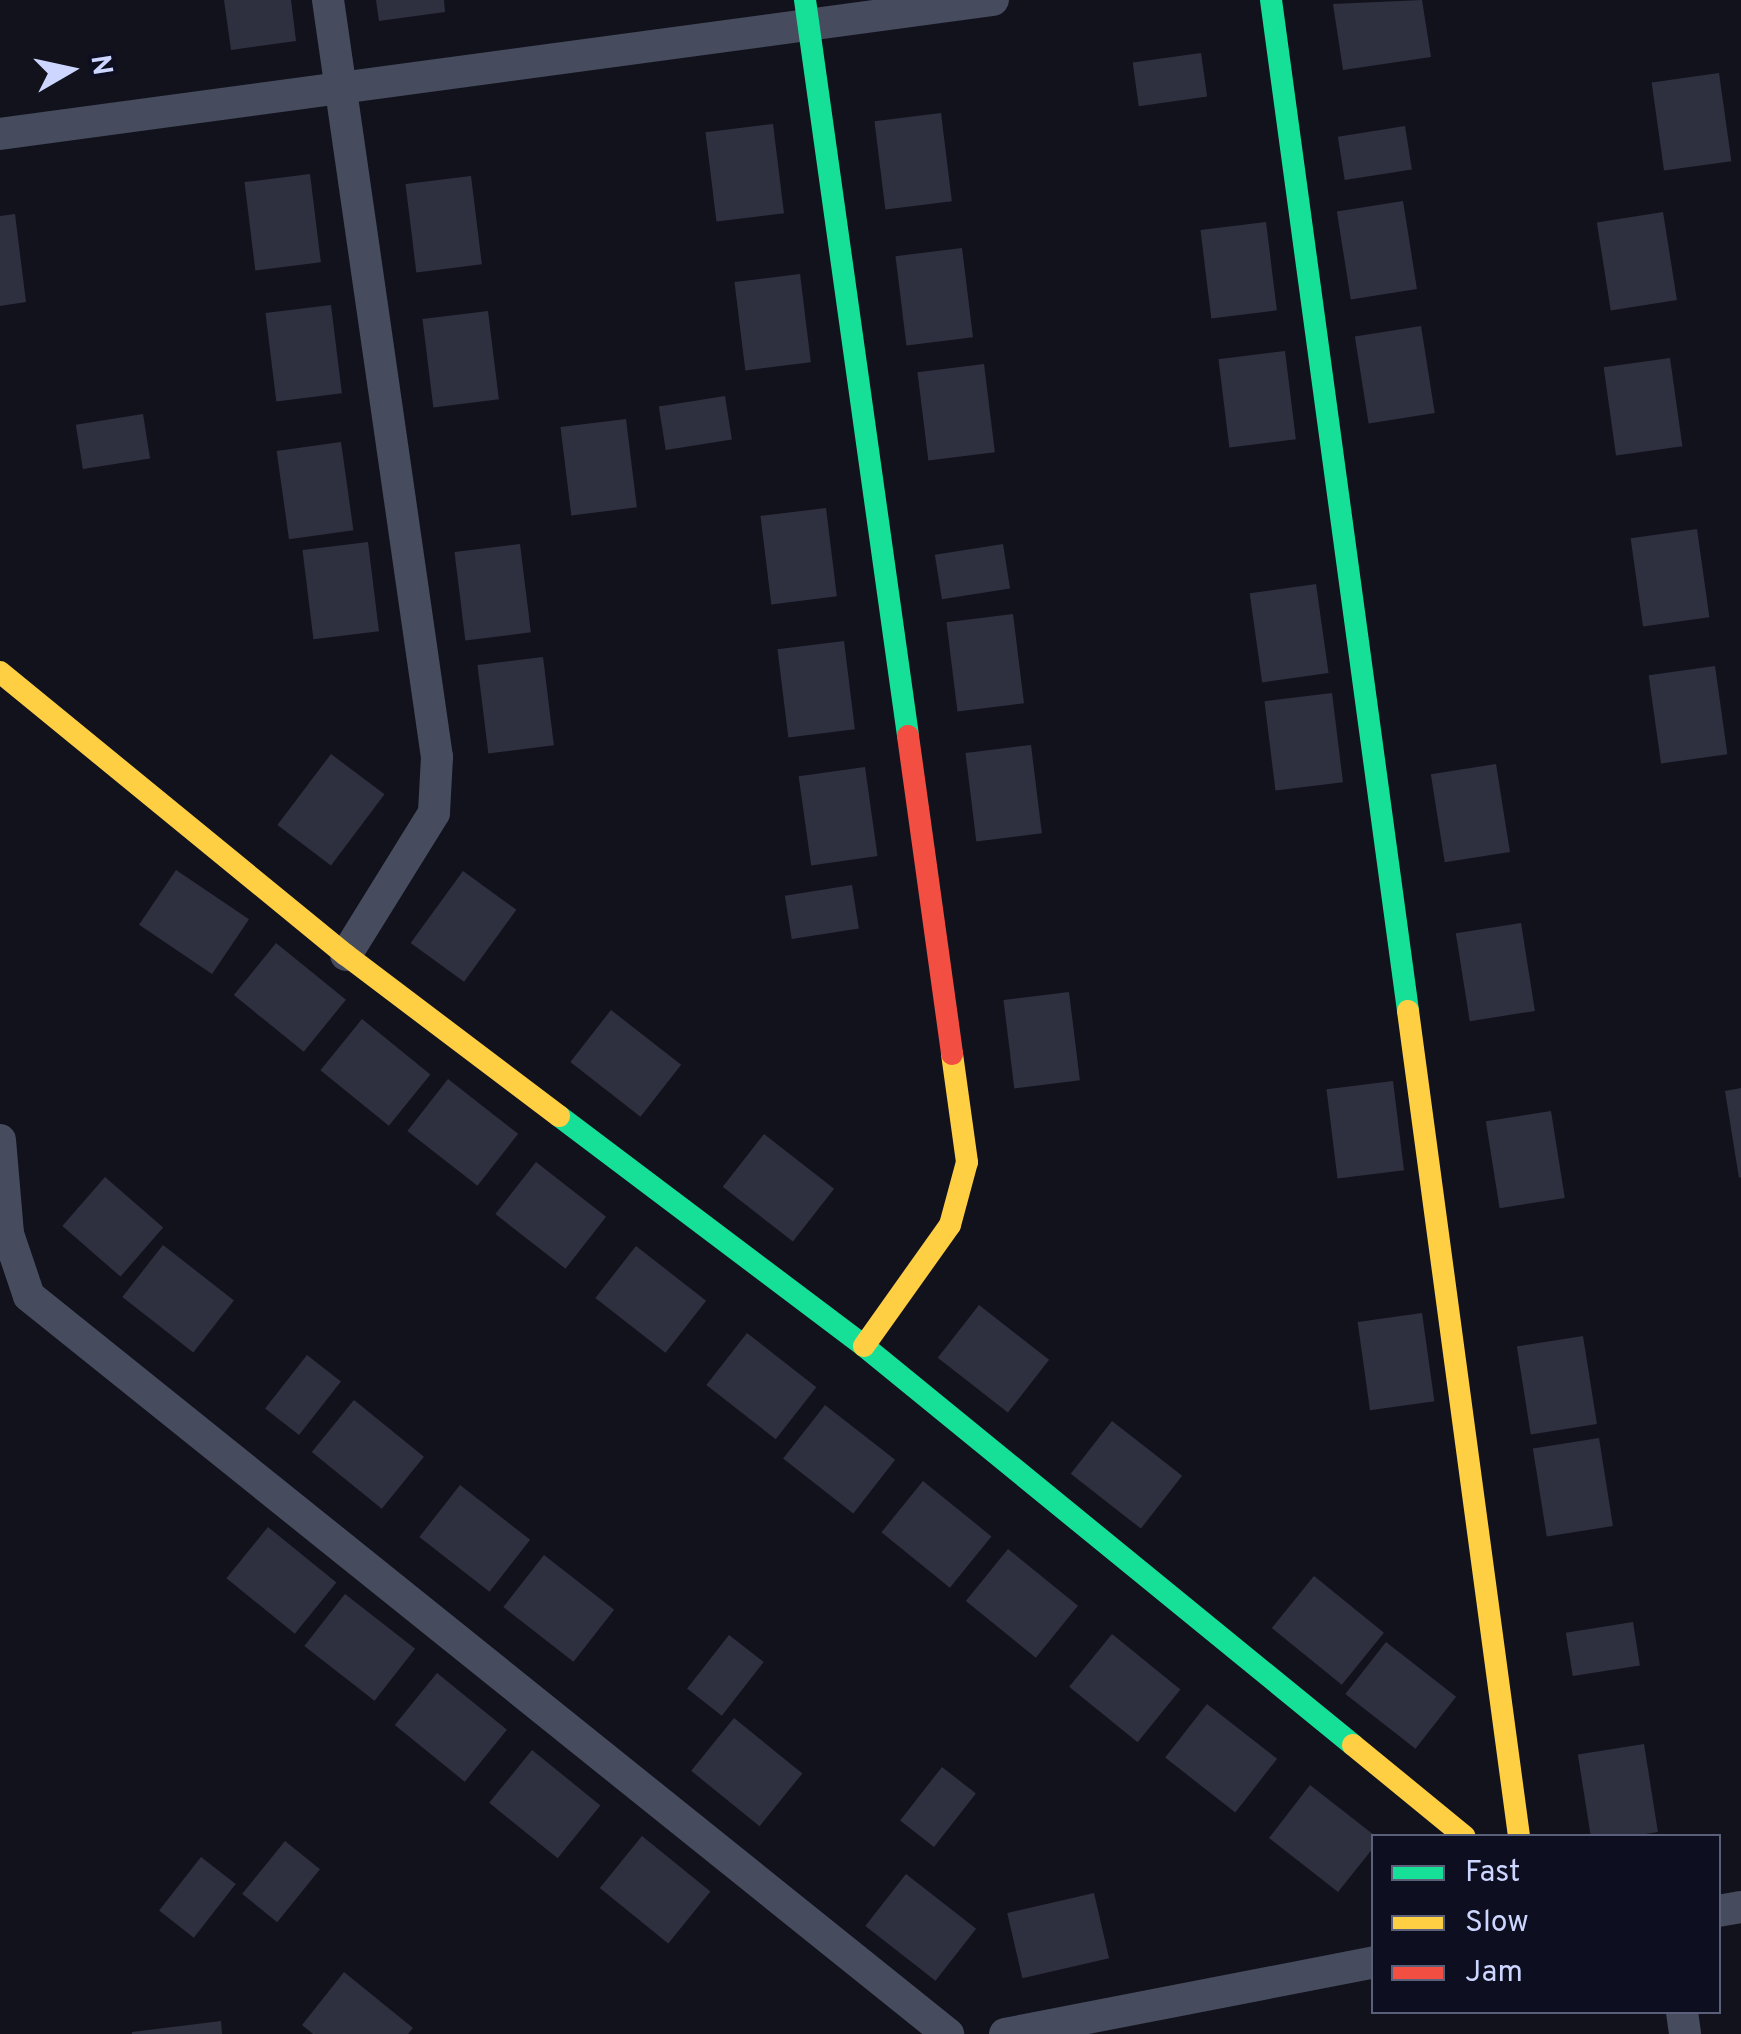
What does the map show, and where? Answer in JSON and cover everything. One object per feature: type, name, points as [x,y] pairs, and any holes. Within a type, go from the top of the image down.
[{"type":"street","points":[[328,0],[437,758],[434,813],[346,955]]},
{"type":"street","points":[[0,134],[340,92],[807,14],[993,0]]},
{"type":"street","points":[[1271,0],[1519,1834]]},
{"type":"street","points":[[807,14],[967,1162],[950,1224],[864,1346]]},
{"type":"street","points":[[0,672],[346,955],[864,1346],[1462,1834]]},
{"type":"street","points":[[0,1140],[8,1234],[29,1296],[948,2034]]},
{"type":"street","points":[[1005,2034],[1371,1963]]},
{"type":"building","points":[[224,0],[291,0],[296,41],[231,50]]},
{"type":"building","points":[[376,0],[444,0],[445,12],[379,21]]},
{"type":"building","points":[[1422,0],[1431,57],[1343,70],[1333,4]]},
{"type":"building","points":[[1201,53],[1207,97],[1139,106],[1133,63]]},
{"type":"building","points":[[1719,73],[1731,161],[1664,171],[1652,82]]},
{"type":"building","points":[[941,113],[952,201],[885,210],[874,121]]},
{"type":"building","points":[[773,124],[784,213],[716,222],[706,132]]},
{"type":"building","points":[[1405,126],[1412,169],[1345,180],[1338,137]]},
{"type":"building","points":[[310,174],[321,262],[255,270],[244,182]]},
{"type":"building","points":[[471,176],[482,264],[416,272],[405,184]]},
{"type":"building","points":[[1403,201],[1417,289],[1351,299],[1337,211]]},
{"type":"building","points":[[1663,212],[1677,300],[1611,310],[1597,222]]},
{"type":"building","points":[[15,214],[26,302],[0,306],[0,216]]},
{"type":"building","points":[[1266,222],[1277,310],[1211,318],[1200,230]]},
{"type":"building","points":[[962,248],[973,337],[906,345],[895,256]]},
{"type":"building","points":[[800,274],[811,362],[745,370],[734,282]]},
{"type":"building","points":[[331,305],[342,393],[276,401],[265,313]]},
{"type":"building","points":[[488,311],[499,399],[433,407],[422,319]]},
{"type":"building","points":[[1421,326],[1435,413],[1369,423],[1355,336]]},
{"type":"building","points":[[1285,351],[1296,439],[1229,448],[1218,359]]},
{"type":"building","points":[[1670,358],[1682,446],[1616,455],[1604,367]]},
{"type":"building","points":[[984,364],[995,452],[928,461],[917,372]]},
{"type":"building","points":[[725,396],[732,439],[666,450],[659,406]]},
{"type":"building","points":[[143,414],[150,458],[83,469],[76,425]]},
{"type":"building","points":[[626,419],[637,507],[571,515],[560,427]]},
{"type":"building","points":[[341,442],[353,530],[289,539],[277,451]]},
{"type":"building","points":[[826,508],[837,596],[771,604],[760,516]]},
{"type":"building","points":[[1697,529],[1709,617],[1643,626],[1631,538]]},
{"type":"building","points":[[368,542],[379,631],[313,639],[302,550]]},
{"type":"building","points":[[520,544],[531,632],[465,640],[454,552]]},
{"type":"building","points":[[1003,544],[1010,588],[942,599],[935,555]]},
{"type":"building","points":[[1316,584],[1329,673],[1262,682],[1250,593]]},
{"type":"building","points":[[1013,614],[1024,703],[957,711],[946,622]]},
{"type":"building","points":[[844,641],[855,729],[788,738],[777,649]]},
{"type":"building","points":[[543,657],[554,745],[488,753],[477,665]]},
{"type":"building","points":[[1715,666],[1727,754],[1661,763],[1649,675]]},
{"type":"building","points":[[1332,693],[1343,782],[1275,791],[1265,701]]},
{"type":"building","points":[[1031,745],[1042,833],[976,841],[965,753]]},
{"type":"building","points":[[331,754],[385,794],[331,865],[277,825]]},
{"type":"building","points":[[1496,764],[1510,852],[1445,862],[1431,774]]},
{"type":"building","points":[[865,767],[878,856],[811,865],[799,776]]},
{"type":"building","points":[[176,870],[249,919],[212,974],[139,925]]},
{"type":"building","points":[[463,871],[516,910],[464,982],[411,943]]},
{"type":"building","points":[[852,885],[859,928],[792,939],[785,896]]},
{"type":"building","points":[[1521,923],[1535,1011],[1470,1021],[1456,933]]},
{"type":"building","points":[[276,943],[346,1000],[304,1052],[234,995]]},
{"type":"building","points":[[1069,992],[1080,1080],[1014,1088],[1003,1000]]},
{"type":"building","points":[[611,1010],[681,1065],[640,1117],[570,1062]]},
{"type":"building","points":[[362,1019],[430,1074],[389,1126],[320,1070]]},
{"type":"building","points":[[448,1079],[518,1134],[477,1186],[407,1131]]},
{"type":"building","points":[[1393,1081],[1404,1170],[1337,1178],[1326,1089]]},
{"type":"building","points":[[1741,1088],[1741,1177],[1739,1178],[1725,1091]]},
{"type":"building","points":[[1551,1111],[1565,1198],[1500,1208],[1486,1121]]},
{"type":"building","points":[[764,1134],[834,1189],[793,1242],[723,1187]]},
{"type":"building","points":[[536,1162],[606,1217],[565,1269],[495,1214]]},
{"type":"building","points":[[105,1177],[163,1228],[120,1277],[62,1226]]},
{"type":"building","points":[[163,1245],[234,1300],[193,1352],[122,1297]]},
{"type":"building","points":[[636,1246],[706,1301],[665,1353],[595,1298]]},
{"type":"building","points":[[979,1305],[1049,1360],[1008,1413],[938,1358]]},
{"type":"building","points":[[1422,1313],[1434,1401],[1370,1410],[1358,1322]]},
{"type":"building","points":[[747,1333],[816,1387],[776,1439],[706,1385]]},
{"type":"building","points":[[1583,1336],[1597,1424],[1531,1434],[1517,1346]]},
{"type":"building","points":[[307,1355],[341,1381],[299,1435],[265,1409]]},
{"type":"building","points":[[354,1400],[424,1457],[382,1509],[312,1452]]},
{"type":"building","points":[[825,1405],[895,1460],[853,1513],[783,1459]]},
{"type":"building","points":[[1112,1421],[1182,1476],[1141,1529],[1071,1474]]},
{"type":"building","points":[[1599,1438],[1613,1526],[1547,1536],[1533,1448]]},
{"type":"building","points":[[923,1481],[991,1536],[950,1588],[881,1532]]},
{"type":"building","points":[[460,1485],[530,1540],[489,1592],[419,1537]]},
{"type":"building","points":[[268,1527],[336,1582],[295,1634],[226,1578]]},
{"type":"building","points":[[1008,1549],[1078,1606],[1036,1658],[966,1601]]},
{"type":"building","points":[[544,1555],[614,1610],[573,1662],[503,1607]]},
{"type":"building","points":[[1314,1576],[1384,1633],[1342,1685],[1272,1628]]},
{"type":"building","points":[[345,1594],[415,1649],[374,1701],[304,1646]]},
{"type":"building","points":[[1633,1622],[1640,1665],[1573,1676],[1566,1633]]},
{"type":"building","points":[[1112,1634],[1180,1689],[1138,1742],[1069,1687]]},
{"type":"building","points":[[729,1635],[764,1662],[722,1716],[687,1689]]},
{"type":"building","points":[[1386,1642],[1456,1697],[1415,1749],[1345,1694]]},
{"type":"building","points":[[437,1673],[507,1730],[465,1782],[395,1725]]},
{"type":"building","points":[[1207,1704],[1277,1759],[1235,1812],[1165,1758]]},
{"type":"building","points":[[734,1718],[802,1773],[760,1826],[691,1771]]},
{"type":"building","points":[[1644,1744],[1658,1832],[1590,1834],[1578,1754]]},
{"type":"building","points":[[532,1750],[600,1805],[558,1858],[489,1803]]},
{"type":"building","points":[[942,1767],[976,1793],[934,1847],[900,1821]]},
{"type":"building","points":[[1310,1785],[1373,1834],[1371,1851],[1338,1892],[1269,1838]]},
{"type":"building","points":[[642,1836],[710,1891],[668,1943],[600,1888]]},
{"type":"building","points":[[285,1841],[320,1869],[277,1922],[242,1894]]},
{"type":"building","points":[[201,1857],[236,1884],[194,1938],[159,1911]]},
{"type":"building","points":[[906,1874],[976,1929],[935,1981],[865,1926]]},
{"type":"building","points":[[1094,1893],[1109,1958],[1022,1978],[1007,1913]]},
{"type":"building","points":[[344,1972],[413,2028],[408,2034],[313,2034],[302,2025]]},
{"type":"building","points":[[221,2021],[222,2034],[132,2034],[132,2032]]},
{"type":"traffic: fast","points":[[805,0],[908,736]]},
{"type":"traffic: fast","points":[[1271,0],[1408,1011]]},
{"type":"traffic: fast","points":[[559,1116],[864,1346],[1353,1745]]},
{"type":"traffic: slow","points":[[0,672],[346,955],[559,1116]]},
{"type":"traffic: slow","points":[[1408,1011],[1519,1834]]},
{"type":"traffic: slow","points":[[864,1346],[950,1225],[967,1162],[952,1054]]},
{"type":"traffic: slow","points":[[1353,1745],[1462,1834]]},
{"type":"traffic: jam","points":[[908,736],[952,1054]]}]
